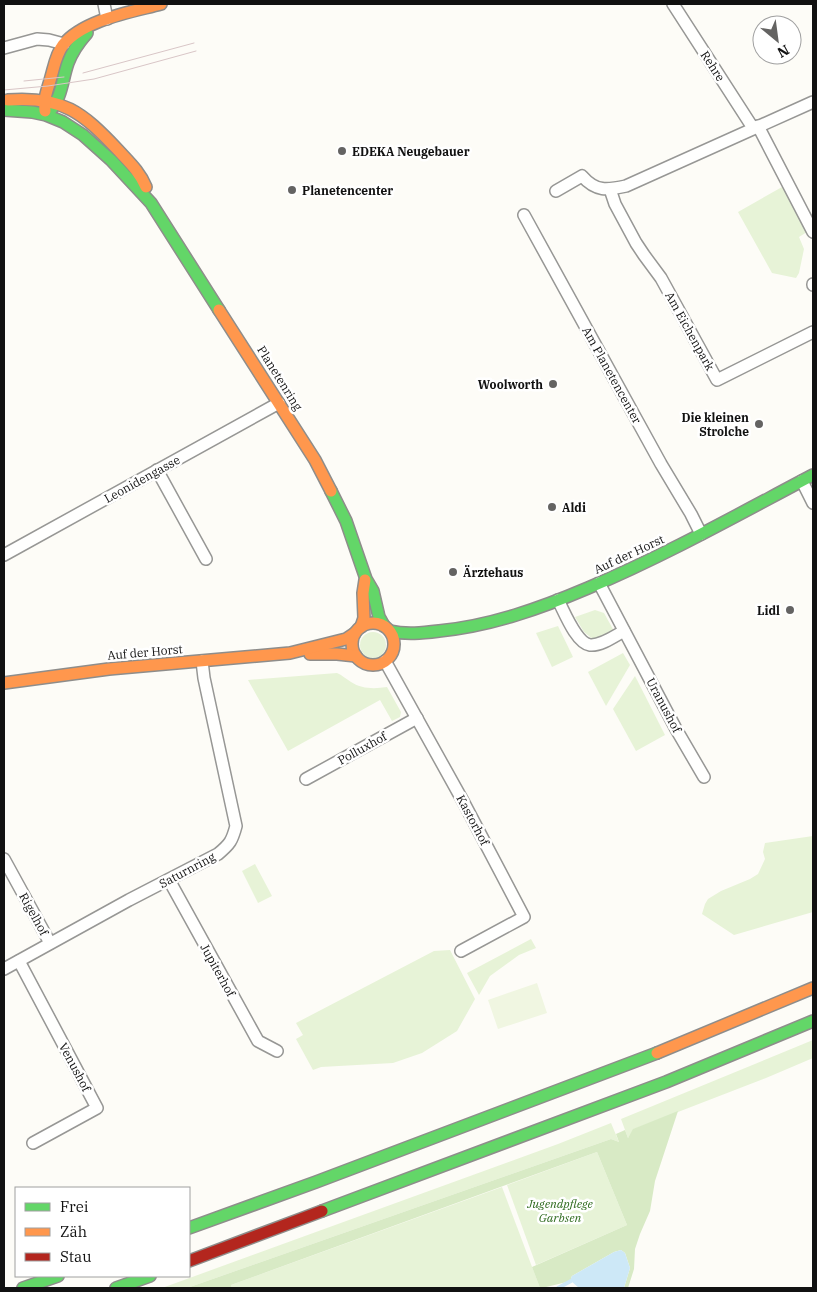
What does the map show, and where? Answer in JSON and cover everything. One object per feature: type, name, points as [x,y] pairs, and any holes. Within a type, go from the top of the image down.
[{"type":"main road","points":[[46,115],[44,100],[58,53],[76,32],[107,19],[161,4]]},
{"type":"main road","points":[[46,115],[57,104],[72,52],[95,24]]},
{"type":"main road","name":"Planetenring","points":[[4,100],[44,100],[81,115],[100,130],[126,158],[144,182],[151,203]]},
{"type":"main road","name":"Planetenring","points":[[4,110],[32,112],[63,122],[83,135],[111,160],[151,203],[315,460],[354,541],[366,578],[373,592],[379,616],[387,628]]},
{"type":"main road","name":"Auf der Horst","points":[[387,628],[398,634],[446,631],[506,618],[558,600],[599,583],[701,534],[813,475]]},
{"type":"main road","name":"Planetenring","points":[[358,630],[364,618],[363,593],[366,578]]},
{"type":"main road","points":[[376,623],[387,628],[394,639],[394,647],[388,658],[378,664],[370,665],[362,662],[356,656],[352,641],[358,630],[368,624],[376,623]]},
{"type":"main road","name":"Auf der Horst","points":[[4,683],[109,669],[290,652],[346,639],[358,630]]},
{"type":"main road","name":"Auf der Horst","points":[[388,658],[411,645],[446,631]]},
{"type":"main road","name":"Auf der Horst","points":[[290,652],[356,656]]},
{"type":"main road","points":[[190,1228],[650,1056],[813,988]]},
{"type":"main road","points":[[190,1261],[666,1082],[813,1021]]},
{"type":"main road","points":[[23,1288],[55,1277]]},
{"type":"main road","points":[[116,1288],[147,1277]]},
{"type":"street","points":[[104,4],[107,19]]},
{"type":"street","name":"Rehre","points":[[673,4],[755,127]]},
{"type":"street","points":[[4,48],[37,39],[64,44]]},
{"type":"street","points":[[556,191],[582,176],[589,184],[598,188],[610,189],[626,186],[813,102]]},
{"type":"street","points":[[755,127],[813,232]]},
{"type":"street","name":"Am Eichenpark","points":[[610,189],[615,204],[636,243],[661,278],[717,380],[813,332]]},
{"type":"street","name":"Am Planetencenter","points":[[524,215],[701,534]]},
{"type":"street","name":"Leonidengasse","points":[[4,555],[279,403]]},
{"type":"street","points":[[158,470],[206,559]]},
{"type":"street","points":[[802,481],[813,503]]},
{"type":"street","name":"Uranushof","points":[[599,583],[704,777]]},
{"type":"street","points":[[558,600],[575,632],[583,642],[589,645],[624,631]]},
{"type":"street","name":"Kastorhof","points":[[388,658],[417,718],[524,917],[462,951]]},
{"type":"street","name":"Saturnring","points":[[4,969],[218,854],[228,846],[233,838],[236,826],[202,661]]},
{"type":"street","name":"Polluxhof","points":[[306,779],[417,718]]},
{"type":"street","name":"Rigelhof","points":[[4,859],[50,943]]},
{"type":"street","name":"Jupiterhof","points":[[169,880],[258,1041],[277,1051]]},
{"type":"street","name":"Venushof","points":[[19,961],[97,1108],[33,1143]]},
{"type":"green space","points":[[782,187],[807,232],[799,237],[804,249],[799,273],[796,278],[772,273],[738,212]]},
{"type":"green space","points":[[595,610],[604,613],[614,631],[594,640],[584,632],[575,617]]},
{"type":"green space","points":[[558,626],[573,657],[552,667],[536,633]]},
{"type":"green space","points":[[373,632],[382,636],[386,645],[382,654],[373,658],[364,654],[360,645],[364,636]]},
{"type":"green space","points":[[623,653],[630,665],[606,706],[588,672]]},
{"type":"green space","points":[[337,673],[359,686],[387,687],[401,712],[400,717],[392,721],[380,700],[288,751],[248,680]]},
{"type":"green space","points":[[635,676],[665,735],[636,751],[613,709]]},
{"type":"green space","points":[[813,836],[813,912],[734,935],[702,914],[708,899],[758,874],[765,859],[763,852],[765,843]]},
{"type":"green space","points":[[255,864],[272,896],[258,903],[242,871]]},
{"type":"green space","points":[[531,939],[536,948],[519,955],[490,976],[479,995],[467,973]]},
{"type":"green space","points":[[450,950],[475,999],[457,1031],[422,1053],[393,1063],[321,1067],[313,1070],[296,1039],[303,1035],[296,1023],[434,951]]},
{"type":"green space","points":[[537,983],[547,1013],[498,1029],[488,1000]]},
{"type":"green space","points":[[813,1040],[813,1058],[634,1129],[628,1138],[621,1119]]},
{"type":"green space","points":[[678,1111],[655,1181],[650,1211],[635,1249],[634,1269],[628,1288],[624,1288],[630,1268],[625,1253],[621,1250],[614,1252],[572,1276],[571,1281],[542,1288],[540,1288],[532,1267],[627,1225],[597,1152],[231,1285],[232,1288],[187,1288],[611,1139],[619,1142],[616,1134],[625,1130],[628,1138],[633,1129]]},
{"type":"green space","points":[[611,1123],[619,1142],[611,1139],[187,1288],[162,1288],[558,1144]]},
{"type":"green space","name":"Jugendpflege Garbsen","points":[[597,1152],[627,1225],[536,1265],[507,1185]]},
{"type":"green space","points":[[502,1187],[540,1288],[232,1288],[231,1285]]},
{"type":"water","points":[[621,1250],[625,1253],[630,1268],[624,1288],[579,1288],[571,1281],[572,1276],[614,1252]]},
{"type":"waterway","points":[[558,1288],[571,1281]]},
{"type":"tram line","points":[[83,73],[194,43]]},
{"type":"tram line","points":[[4,90],[94,79],[196,51]]},
{"type":"tram line","points":[[24,81],[64,77]]},
{"type":"traffic: fast","points":[[50,111],[59,94],[70,59],[76,47],[87,33]]},
{"type":"traffic: fast","points":[[4,110],[32,112],[63,122],[83,135],[111,160],[151,203],[219,310]]},
{"type":"traffic: fast","points":[[390,631],[414,633],[458,629],[515,615],[552,602],[646,562],[813,475]]},
{"type":"traffic: fast","points":[[331,491],[346,521],[366,579],[373,591],[379,617],[384,626]]},
{"type":"traffic: fast","points":[[322,1211],[666,1082],[813,1021]]},
{"type":"traffic: fast","points":[[190,1228],[657,1053]]},
{"type":"traffic: fast","points":[[23,1288],[55,1277]]},
{"type":"traffic: fast","points":[[116,1288],[147,1277]]},
{"type":"traffic: slow","points":[[45,111],[46,94],[57,56],[63,45],[72,36],[108,18],[161,4]]},
{"type":"traffic: slow","points":[[8,100],[27,99],[57,104],[82,116],[130,163],[146,187]]},
{"type":"traffic: slow","points":[[219,310],[315,460],[331,491]]},
{"type":"traffic: slow","points":[[361,627],[364,618],[363,593],[365,580]]},
{"type":"traffic: slow","points":[[373,623],[388,629],[394,644],[388,659],[373,665],[358,659],[352,644],[358,629],[373,623]]},
{"type":"traffic: slow","points":[[4,683],[109,669],[290,653],[346,639],[355,633]]},
{"type":"traffic: slow","points":[[310,654],[356,656]]},
{"type":"traffic: slow","points":[[657,1053],[813,988]]},
{"type":"traffic: jam","points":[[190,1261],[322,1211]]},
{"type":"place","name":"EDEKA Neugebauer","points":[[342,151]]},
{"type":"place","name":"Planetencenter","points":[[292,190]]},
{"type":"place","name":"Woolworth","points":[[553,384]]},
{"type":"place","name":"Die kleinen Strolche","points":[[759,424]]},
{"type":"place","name":"Aldi","points":[[552,507]]},
{"type":"place","name":"Ärztehaus","points":[[453,572]]},
{"type":"place","name":"Lidl","points":[[790,610]]}]
